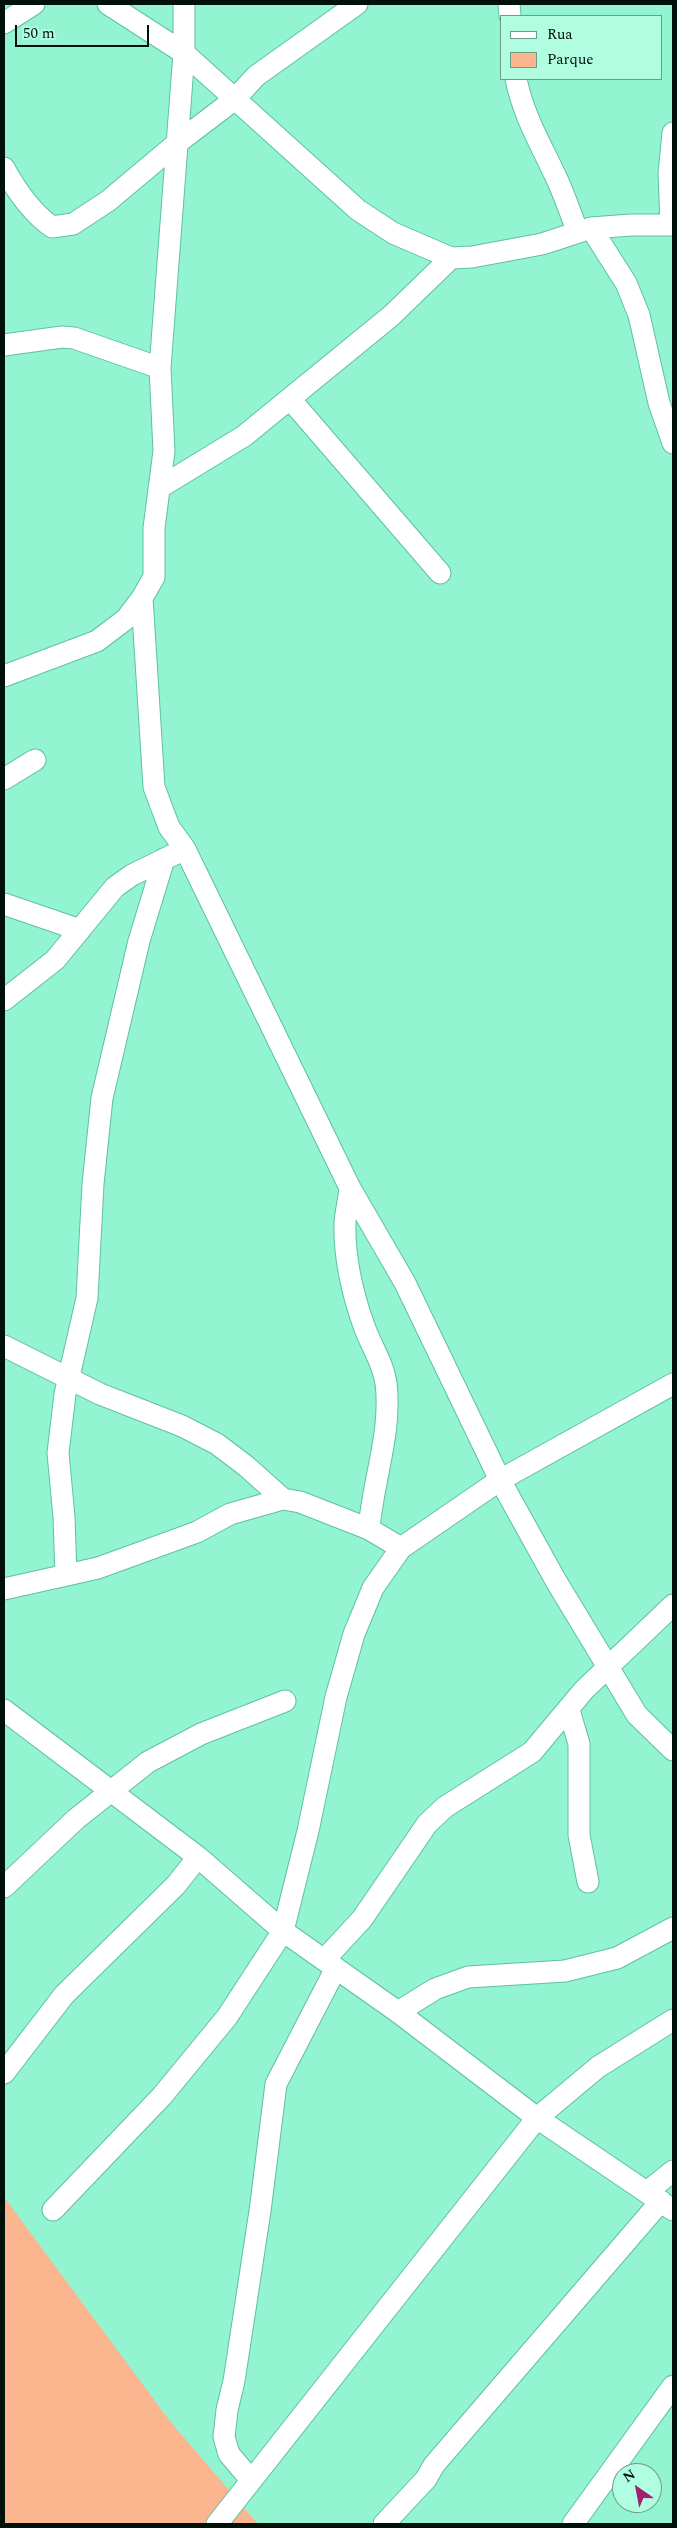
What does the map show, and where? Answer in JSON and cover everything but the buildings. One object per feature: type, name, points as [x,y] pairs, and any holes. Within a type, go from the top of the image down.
[{"type":"street","points":[[108,4],[184,53],[358,210],[393,233],[452,258],[472,257],[542,244],[584,230],[672,224],[669,173],[673,133]]},
{"type":"street","points":[[4,676],[97,641],[126,619],[142,598],[154,577],[154,528],[164,451],[160,368],[167,299],[176,144],[184,53],[184,4]]},
{"type":"street","points":[[4,168],[13,185],[39,218],[52,227],[72,224],[108,201],[176,144],[235,99],[256,76],[358,4]]},
{"type":"street","points":[[516,80],[520,100],[529,124],[584,230],[618,268],[639,315],[659,403],[673,443]]},
{"type":"street","points":[[159,488],[244,436],[391,316],[452,258]]},
{"type":"street","points":[[4,346],[62,337],[74,338],[160,368]]},
{"type":"street","points":[[290,399],[440,573]]},
{"type":"street","points":[[142,598],[154,787],[169,827],[185,849],[350,1188],[405,1283],[500,1480],[556,1581],[636,1715],[673,1750]]},
{"type":"street","points":[[4,778],[35,760]]},
{"type":"street","points":[[4,1000],[56,960],[115,887],[185,849]]},
{"type":"street","points":[[66,1574],[64,1517],[58,1453],[68,1379],[87,1298],[94,1184],[102,1098],[138,941],[164,859]]},
{"type":"street","points":[[4,904],[80,930]]},
{"type":"street","points":[[350,1188],[345,1222],[347,1253],[358,1307],[383,1368],[388,1402],[387,1426],[373,1491],[369,1529]]},
{"type":"street","points":[[4,1346],[68,1379],[182,1426],[217,1444],[246,1466],[283,1499]]},
{"type":"street","points":[[53,2210],[162,2096],[221,2024],[283,1931],[308,1831],[336,1698],[354,1634],[374,1588],[401,1548],[500,1480],[673,1384]]},
{"type":"street","points":[[4,1589],[115,1562],[197,1532],[230,1514],[283,1499],[300,1502],[369,1529],[401,1548]]},
{"type":"street","points":[[251,2480],[229,2454],[224,2437],[226,2410],[234,2381],[260,2211],[276,2084],[330,1964],[427,1824],[445,1807],[532,1752],[584,1690],[673,1605]]},
{"type":"street","points":[[4,1887],[76,1820],[148,1762],[201,1734],[285,1700]]},
{"type":"street","points":[[4,1710],[198,1857],[283,1931],[398,2012],[537,2118],[661,2201]]},
{"type":"street","points":[[569,1710],[578,1744],[579,1835],[588,1882]]},
{"type":"street","points":[[4,2073],[64,1996],[176,1885],[198,1857]]},
{"type":"street","points":[[398,2012],[436,1989],[468,1977],[565,1971],[617,1958],[673,1928]]},
{"type":"street","points":[[217,2524],[537,2118],[598,2067],[673,2020]]},
{"type":"street","points":[[384,2524],[426,2479],[434,2464],[661,2201],[673,2171]]},
{"type":"street","points":[[574,2524],[673,2386]]},
{"type":"green space","points":[[4,2197],[169,2420],[258,2524],[4,2524]]}]
